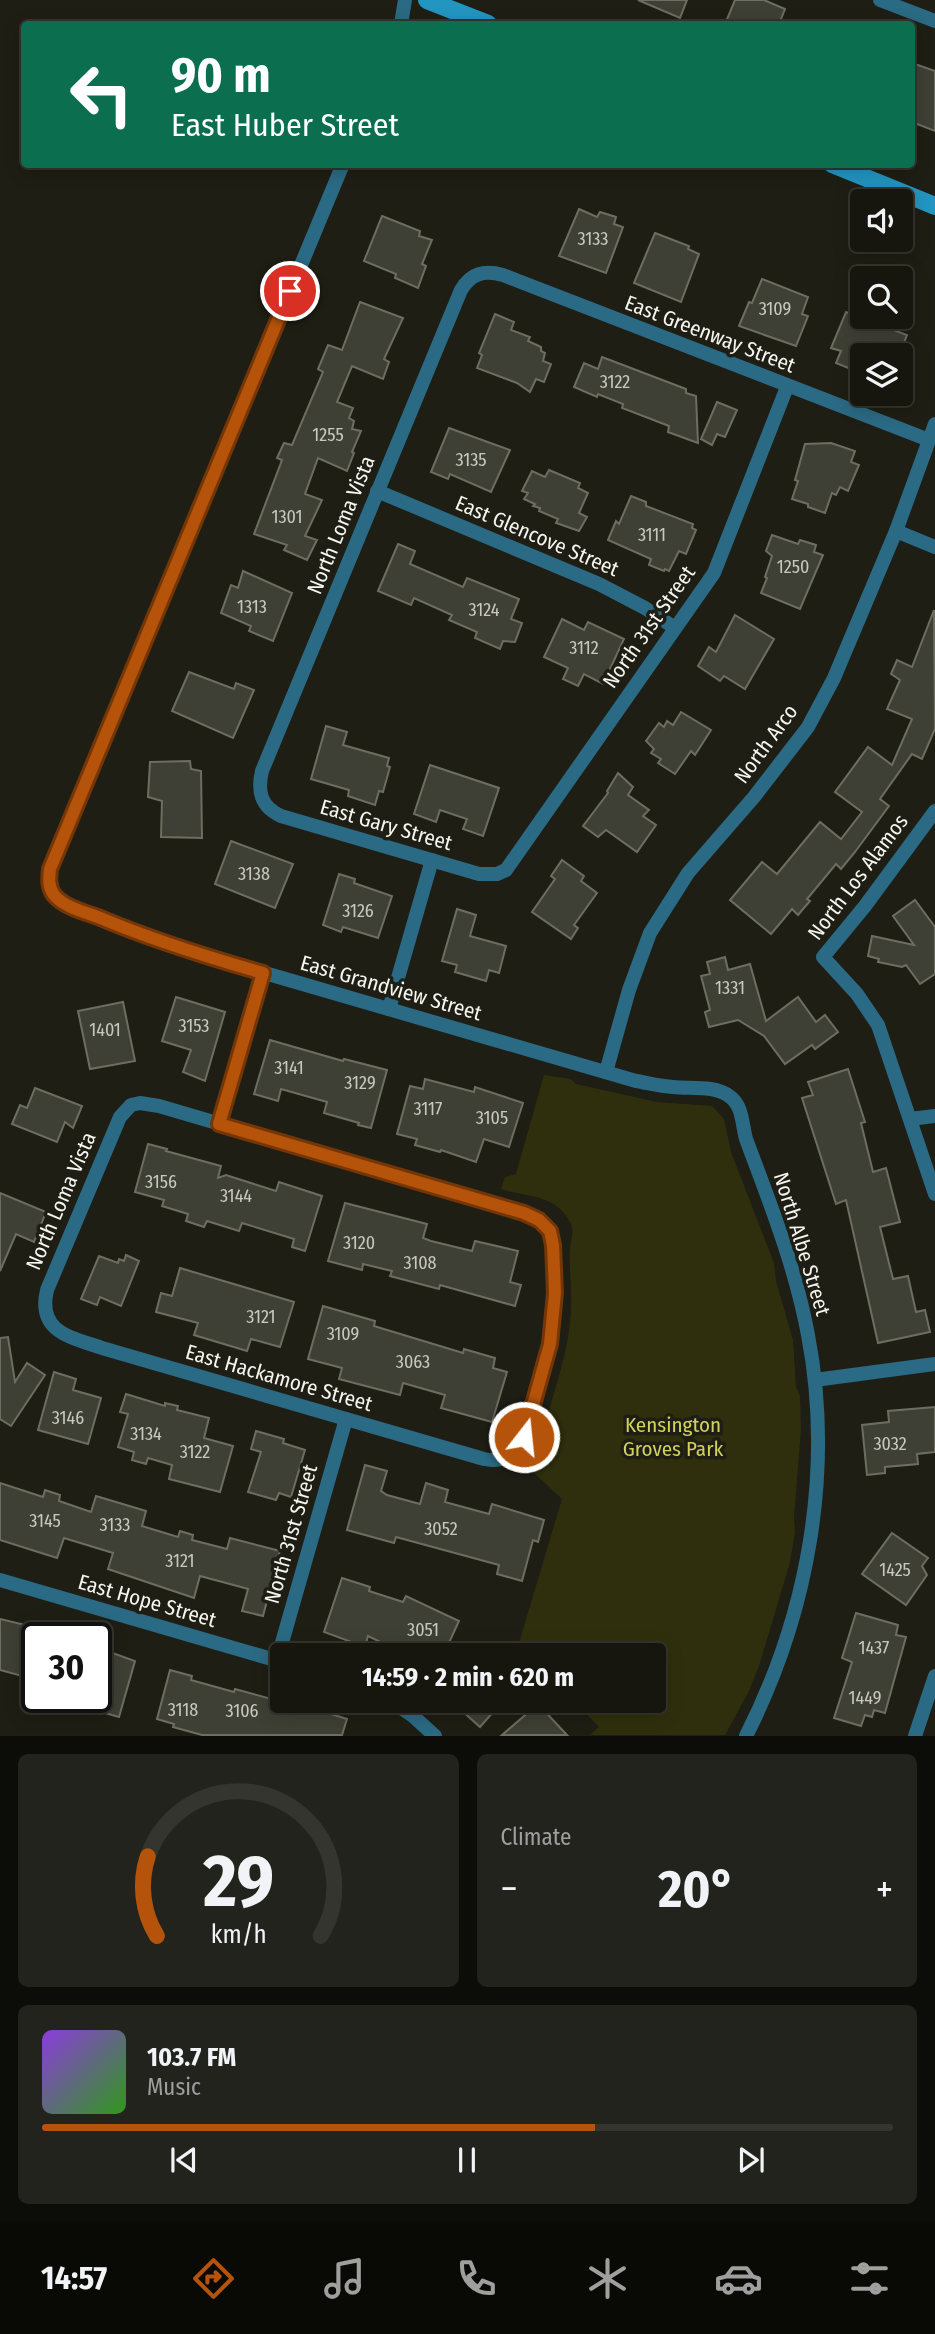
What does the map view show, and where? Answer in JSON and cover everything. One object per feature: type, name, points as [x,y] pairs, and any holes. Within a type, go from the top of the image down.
[{"type":"main road","points":[[427,0],[480,21]]},
{"type":"main road","points":[[842,168],[935,206]]},
{"type":"street","points":[[402,21],[405,0]]},
{"type":"street","points":[[880,0],[935,21]]},
{"type":"street","name":"East Grandview Street","points":[[341,168],[50,869],[49,884],[56,898],[69,906],[180,948],[606,1072]]},
{"type":"street","name":"East Greenway Street","points":[[476,274],[503,275],[929,440]]},
{"type":"street","name":"North Loma Vista","points":[[261,798],[259,790],[262,771],[461,290],[470,277],[476,274]]},
{"type":"street","name":"North 31st Street","points":[[506,870],[714,573],[787,387]]},
{"type":"street","name":"North Arco","points":[[606,1072],[629,990],[650,933],[688,873],[754,797],[808,727],[834,678],[896,531],[935,424]]},
{"type":"street","name":"East Glencove Street","points":[[377,491],[630,598],[675,628]]},
{"type":"street","points":[[896,531],[935,547]]},
{"type":"street","name":"East Gary Street","points":[[261,798],[266,807],[281,816],[479,874],[497,874],[506,870]]},
{"type":"street","name":"North Los Alamos","points":[[935,811],[865,906],[823,957],[857,994],[878,1025],[935,1194]]},
{"type":"street","points":[[389,1009],[432,860]]},
{"type":"street","points":[[219,1124],[263,973]]},
{"type":"street","name":"North Albe Street","points":[[606,1072],[654,1085],[714,1090],[729,1095],[735,1101],[792,1268],[809,1337],[818,1428],[817,1476],[804,1573],[793,1619],[778,1663],[746,1735]]},
{"type":"street","name":"North Loma Vista","points":[[46,1319],[44,1310],[47,1290],[120,1116],[131,1105],[140,1103],[219,1124]]},
{"type":"street","points":[[911,1119],[935,1116]]},
{"type":"street","name":"East Hackamore Street","points":[[46,1319],[59,1332],[83,1342],[484,1459],[499,1460],[514,1452],[524,1437],[552,1336],[555,1293],[553,1245],[550,1231],[545,1224],[524,1213],[219,1124]]},
{"type":"street","points":[[815,1380],[935,1364]]},
{"type":"street","name":"North 31st Street","points":[[284,1643],[346,1419]]},
{"type":"street","name":"East Hope Street","points":[[0,1580],[270,1658]]},
{"type":"street","points":[[915,1735],[935,1676]]},
{"type":"street","points":[[409,1713],[435,1735]]},
{"type":"green space","name":"Kensington Groves Park","points":[[544,1075],[571,1079],[576,1084],[657,1102],[712,1106],[724,1119],[731,1152],[774,1263],[776,1281],[793,1340],[801,1428],[795,1532],[790,1562],[759,1666],[725,1735],[590,1735],[599,1727],[586,1713],[666,1713],[666,1643],[519,1643],[562,1499],[532,1471],[540,1462],[543,1432],[568,1337],[571,1316],[572,1232],[564,1213],[549,1201],[501,1189],[505,1177],[516,1174]]},
{"type":"building","points":[[638,0],[687,0],[680,18]]},
{"type":"building","points":[[735,0],[764,0],[785,9],[780,21],[726,21]]},
{"type":"building","points":[[915,64],[935,71],[935,131],[915,123]]},
{"type":"building","points":[[579,209],[597,217],[600,212],[616,217],[614,224],[623,227],[606,273],[559,256]]},
{"type":"building","points":[[382,216],[420,231],[419,236],[432,240],[422,264],[426,266],[418,288],[395,278],[396,274],[364,261]]},
{"type":"building","points":[[655,233],[689,246],[688,249],[699,254],[681,302],[634,283]]},
{"type":"building","points":[[762,279],[808,297],[802,314],[808,316],[796,346],[739,326]]},
{"type":"building","points":[[360,302],[403,318],[384,359],[389,362],[383,379],[352,366],[337,402],[353,408],[349,418],[354,421],[352,429],[361,431],[347,471],[318,458],[305,494],[322,500],[305,536],[317,540],[307,560],[284,550],[287,545],[254,534],[282,460],[277,458],[284,443],[292,445],[323,372],[318,369],[328,345],[342,350]]},
{"type":"building","points":[[846,312],[850,314],[850,329],[891,329],[907,335],[904,343],[850,343],[850,369],[836,363],[841,351],[831,348]]},
{"type":"building","points":[[495,314],[514,322],[511,330],[530,337],[528,341],[541,347],[541,351],[545,353],[543,361],[551,364],[544,382],[536,379],[530,392],[517,383],[477,368],[482,355],[479,353]]},
{"type":"building","points":[[602,357],[686,389],[686,393],[696,396],[698,443],[668,432],[669,426],[622,408],[623,404],[574,387],[584,363],[598,369]]},
{"type":"building","points":[[717,402],[737,410],[725,437],[717,434],[712,445],[701,439]]},
{"type":"building","points":[[449,428],[510,450],[491,492],[450,474],[448,479],[431,472]]},
{"type":"building","points":[[831,443],[855,451],[851,462],[859,465],[848,491],[840,487],[836,495],[832,493],[825,513],[792,499],[805,444]]},
{"type":"building","points":[[549,470],[580,483],[578,488],[588,493],[579,513],[587,517],[579,531],[556,523],[558,519],[539,511],[540,508],[533,506],[535,504],[524,499],[528,493],[522,491],[532,471],[545,477]]},
{"type":"building","points":[[631,496],[646,502],[646,506],[693,524],[692,528],[696,530],[686,554],[679,551],[669,571],[649,565],[651,559],[608,540],[616,521],[619,524]]},
{"type":"building","points":[[772,535],[798,544],[800,540],[816,545],[814,552],[823,555],[800,609],[761,593],[772,556],[766,551]]},
{"type":"building","points":[[398,544],[415,551],[410,564],[463,587],[467,578],[519,599],[511,619],[522,623],[515,642],[503,641],[500,649],[475,638],[477,632],[449,620],[452,615],[414,598],[411,605],[378,591]]},
{"type":"building","points":[[243,571],[292,593],[273,641],[249,631],[251,626],[221,613],[231,585],[238,588]]},
{"type":"building","points":[[934,610],[935,729],[922,759],[912,754],[880,799],[889,806],[855,852],[841,869],[836,864],[807,899],[810,901],[798,915],[792,909],[771,934],[730,900],[762,862],[777,874],[820,822],[841,839],[862,812],[835,792],[868,747],[892,765],[912,719],[887,709],[900,680],[891,674],[897,660],[912,667]]},
{"type":"building","points":[[735,615],[774,639],[745,689],[724,676],[720,681],[698,666],[709,647],[716,652]]},
{"type":"building","points":[[562,619],[584,630],[588,622],[624,639],[603,684],[584,674],[578,686],[563,679],[568,668],[544,657]]},
{"type":"building","points":[[189,672],[234,689],[236,683],[254,690],[233,738],[172,711]]},
{"type":"building","points":[[681,712],[711,730],[695,755],[691,751],[675,774],[658,763],[661,759],[651,753],[654,749],[646,741],[659,723],[664,727],[667,721],[673,725]]},
{"type":"building","points":[[326,726],[347,732],[343,745],[389,758],[387,766],[390,767],[383,792],[379,791],[375,805],[348,796],[349,790],[311,779]]},
{"type":"building","points":[[190,761],[191,769],[201,771],[202,838],[161,837],[162,801],[148,797],[150,762]]},
{"type":"building","points":[[430,765],[499,788],[483,836],[463,829],[467,819],[440,810],[436,822],[414,814]]},
{"type":"building","points":[[618,773],[633,787],[628,795],[649,810],[643,816],[656,825],[637,852],[606,830],[598,837],[583,826],[608,793]]},
{"type":"building","points":[[231,841],[293,864],[275,908],[215,884]]},
{"type":"building","points":[[562,860],[584,876],[581,881],[597,893],[574,925],[578,928],[571,939],[532,912],[555,879],[551,876]]},
{"type":"building","points":[[339,874],[355,879],[354,883],[392,896],[378,938],[343,927],[341,932],[323,925]]},
{"type":"building","points":[[915,900],[935,927],[935,974],[920,984],[906,965],[902,967],[878,962],[879,959],[868,956],[872,936],[914,945],[893,916]]},
{"type":"building","points":[[457,909],[476,915],[470,936],[506,946],[499,973],[489,970],[486,981],[455,972],[457,965],[442,961]]},
{"type":"building","points":[[725,957],[728,970],[750,964],[766,1021],[798,997],[816,1022],[825,1015],[838,1032],[815,1049],[812,1045],[785,1064],[764,1036],[738,1020],[709,1027],[705,1012],[710,1010],[701,976],[710,974],[707,962]]},
{"type":"building","points":[[176,997],[225,1012],[205,1081],[183,1072],[191,1050],[162,1041]]},
{"type":"building","points":[[123,1002],[135,1061],[90,1069],[78,1011]]},
{"type":"building","points":[[270,1040],[343,1061],[344,1059],[387,1070],[371,1128],[324,1113],[327,1102],[281,1089],[278,1101],[254,1094]]},
{"type":"building","points":[[848,1069],[865,1122],[861,1123],[873,1172],[886,1168],[900,1222],[880,1227],[893,1279],[908,1276],[916,1312],[925,1310],[930,1332],[878,1343],[846,1200],[836,1204],[802,1098],[813,1095],[808,1082]]},
{"type":"building","points":[[425,1079],[474,1092],[475,1087],[523,1103],[509,1147],[484,1139],[476,1162],[441,1150],[440,1152],[415,1145],[417,1139],[397,1134],[410,1086],[423,1089]]},
{"type":"building","points":[[35,1088],[82,1106],[73,1128],[65,1122],[57,1142],[12,1124],[20,1105],[27,1108]]},
{"type":"building","points":[[148,1144],[221,1166],[218,1178],[226,1175],[276,1191],[279,1182],[322,1196],[305,1251],[292,1247],[294,1239],[242,1223],[239,1231],[207,1221],[204,1227],[186,1221],[188,1214],[162,1206],[164,1200],[135,1192]]},
{"type":"building","points":[[0,1193],[46,1212],[34,1242],[16,1234],[0,1271]]},
{"type":"building","points":[[345,1203],[427,1224],[423,1238],[431,1241],[472,1251],[475,1241],[518,1251],[510,1282],[521,1285],[515,1306],[440,1285],[439,1289],[390,1276],[392,1271],[363,1264],[362,1270],[328,1261]]},
{"type":"building","points":[[126,1255],[139,1261],[121,1306],[100,1297],[97,1305],[81,1299],[99,1256],[118,1263],[119,1259],[124,1261]]},
{"type":"building","points":[[180,1268],[294,1302],[280,1347],[251,1339],[247,1351],[194,1335],[198,1323],[156,1312],[161,1293],[172,1296]]},
{"type":"building","points":[[323,1306],[375,1321],[374,1326],[463,1353],[464,1349],[495,1358],[493,1368],[507,1372],[492,1422],[441,1408],[445,1395],[403,1383],[400,1395],[358,1384],[339,1379],[342,1368],[308,1359]]},
{"type":"building","points":[[8,1337],[15,1382],[27,1363],[45,1375],[11,1426],[0,1419],[0,1338]]},
{"type":"building","points":[[54,1372],[76,1379],[73,1390],[101,1398],[88,1444],[38,1430]]},
{"type":"building","points":[[126,1394],[165,1406],[165,1403],[178,1406],[177,1410],[209,1418],[204,1438],[233,1446],[220,1492],[169,1479],[172,1465],[148,1458],[146,1464],[132,1460],[134,1452],[118,1447],[128,1414],[120,1412]]},
{"type":"building","points":[[935,1407],[935,1452],[917,1454],[918,1464],[885,1467],[885,1473],[867,1475],[862,1425],[889,1422],[888,1411]]},
{"type":"building","points":[[256,1431],[284,1439],[283,1443],[305,1450],[291,1497],[279,1493],[276,1500],[248,1492],[261,1452],[251,1449]]},
{"type":"building","points":[[365,1465],[387,1471],[381,1491],[387,1495],[420,1504],[426,1483],[448,1490],[445,1502],[489,1514],[492,1504],[544,1520],[538,1542],[533,1540],[522,1581],[497,1574],[499,1565],[396,1537],[394,1543],[347,1530]]},
{"type":"building","points":[[0,1483],[43,1497],[45,1490],[60,1495],[59,1501],[91,1512],[96,1496],[146,1511],[142,1526],[178,1537],[180,1531],[193,1535],[192,1540],[227,1549],[230,1538],[280,1551],[263,1616],[242,1611],[248,1589],[200,1576],[194,1598],[108,1569],[113,1553],[64,1538],[57,1558],[0,1540]]},
{"type":"building","points":[[892,1533],[928,1558],[922,1566],[927,1575],[906,1605],[862,1574]]},
{"type":"building","points":[[342,1578],[370,1587],[369,1591],[403,1602],[406,1596],[459,1621],[449,1643],[382,1643],[368,1636],[366,1643],[354,1643],[324,1632]]},
{"type":"building","points":[[856,1613],[898,1625],[896,1635],[906,1637],[885,1713],[874,1710],[872,1717],[865,1715],[861,1726],[834,1718],[852,1662],[842,1658]]},
{"type":"building","points":[[0,1619],[21,1624],[21,1676],[0,1670]]},
{"type":"building","points":[[112,1653],[135,1661],[119,1717],[105,1713],[112,1713]]},
{"type":"building","points":[[170,1670],[192,1676],[191,1680],[270,1699],[270,1713],[328,1713],[347,1719],[342,1735],[202,1735],[173,1727],[174,1724],[157,1719]]},
{"type":"building","points":[[464,1713],[492,1713],[480,1727]]},
{"type":"building","points":[[528,1713],[546,1713],[567,1735],[502,1735]]},
{"type":"route","points":[[290,291],[50,869],[49,884],[56,898],[69,906],[146,937],[263,973],[219,1124],[524,1213],[545,1224],[550,1231],[553,1245],[555,1310],[546,1361],[524,1437]]}]
